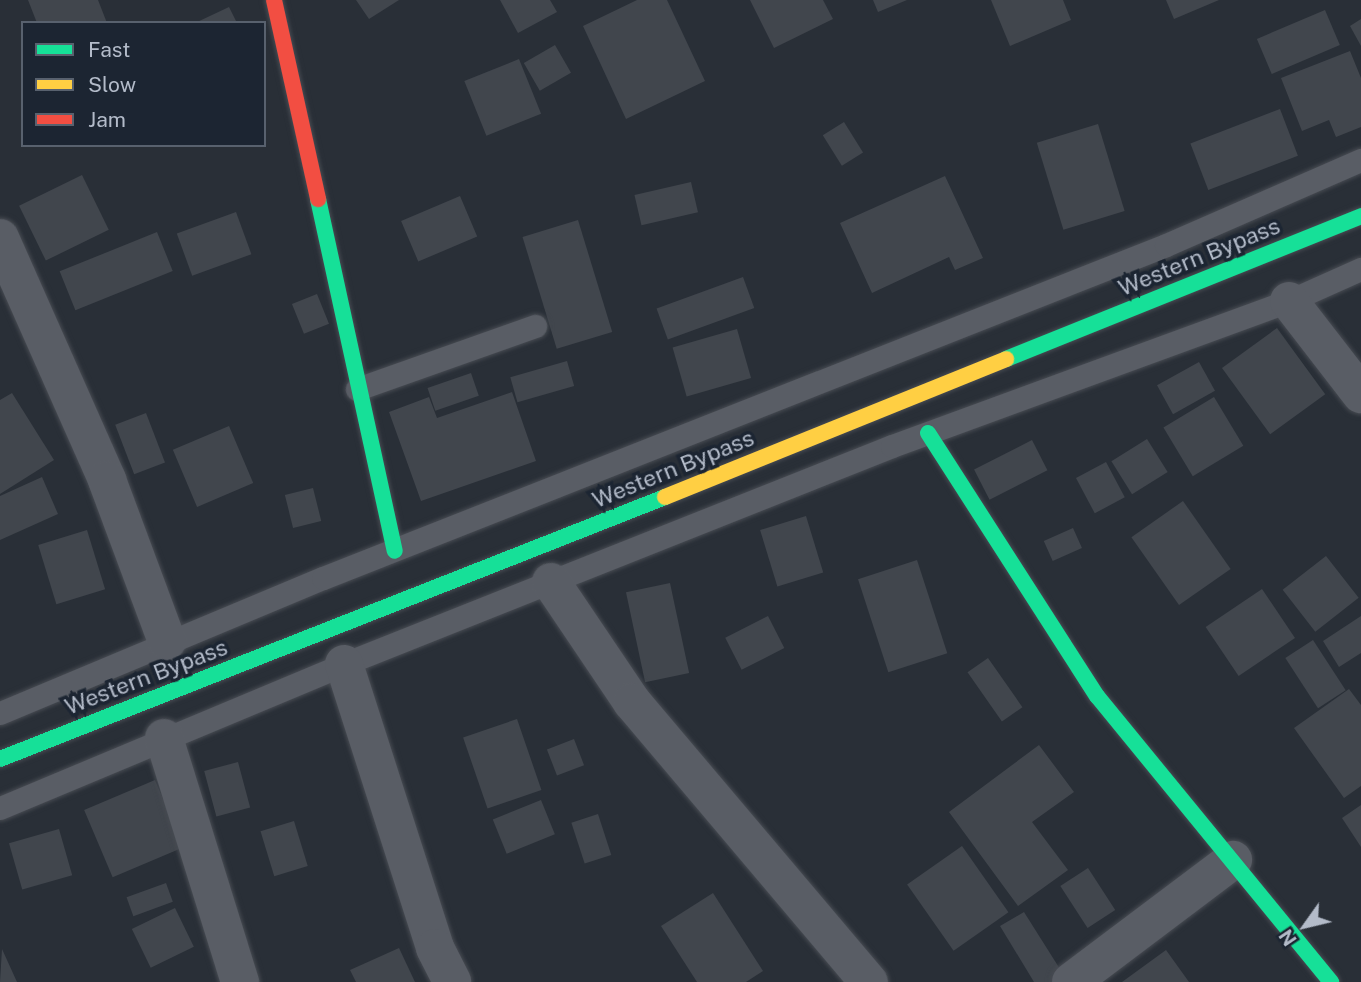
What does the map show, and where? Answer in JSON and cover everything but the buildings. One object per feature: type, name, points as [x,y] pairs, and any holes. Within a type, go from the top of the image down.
[{"type":"main road","points":[[274,0],[357,389],[395,551]]},
{"type":"main road","name":"Western Bypass","points":[[0,759],[150,697],[334,631],[1361,216]]},
{"type":"main road","points":[[928,433],[1097,696],[1331,982]]},
{"type":"street","points":[[0,237],[107,480],[167,641]]},
{"type":"street","points":[[1289,300],[1361,394]]},
{"type":"street","points":[[551,582],[632,702],[869,982]]},
{"type":"street","points":[[344,664],[435,948],[452,982]]},
{"type":"street","points":[[164,738],[240,982]]},
{"type":"street","points":[[1071,982],[1233,860]]},
{"type":"lane","points":[[0,713],[167,641],[1167,245],[1361,160]]},
{"type":"lane","points":[[0,808],[344,664],[551,582],[928,433],[1289,300],[1361,269]]},
{"type":"lane","points":[[357,389],[535,326]]},
{"type":"traffic: fast","points":[[318,199],[395,551]]},
{"type":"traffic: fast","points":[[1006,359],[1361,216]]},
{"type":"traffic: fast","points":[[928,433],[1097,696],[1331,982]]},
{"type":"traffic: fast","points":[[0,759],[665,497]]},
{"type":"traffic: slow","points":[[665,497],[1006,359]]},
{"type":"traffic: jam","points":[[274,0],[318,199]]}]
